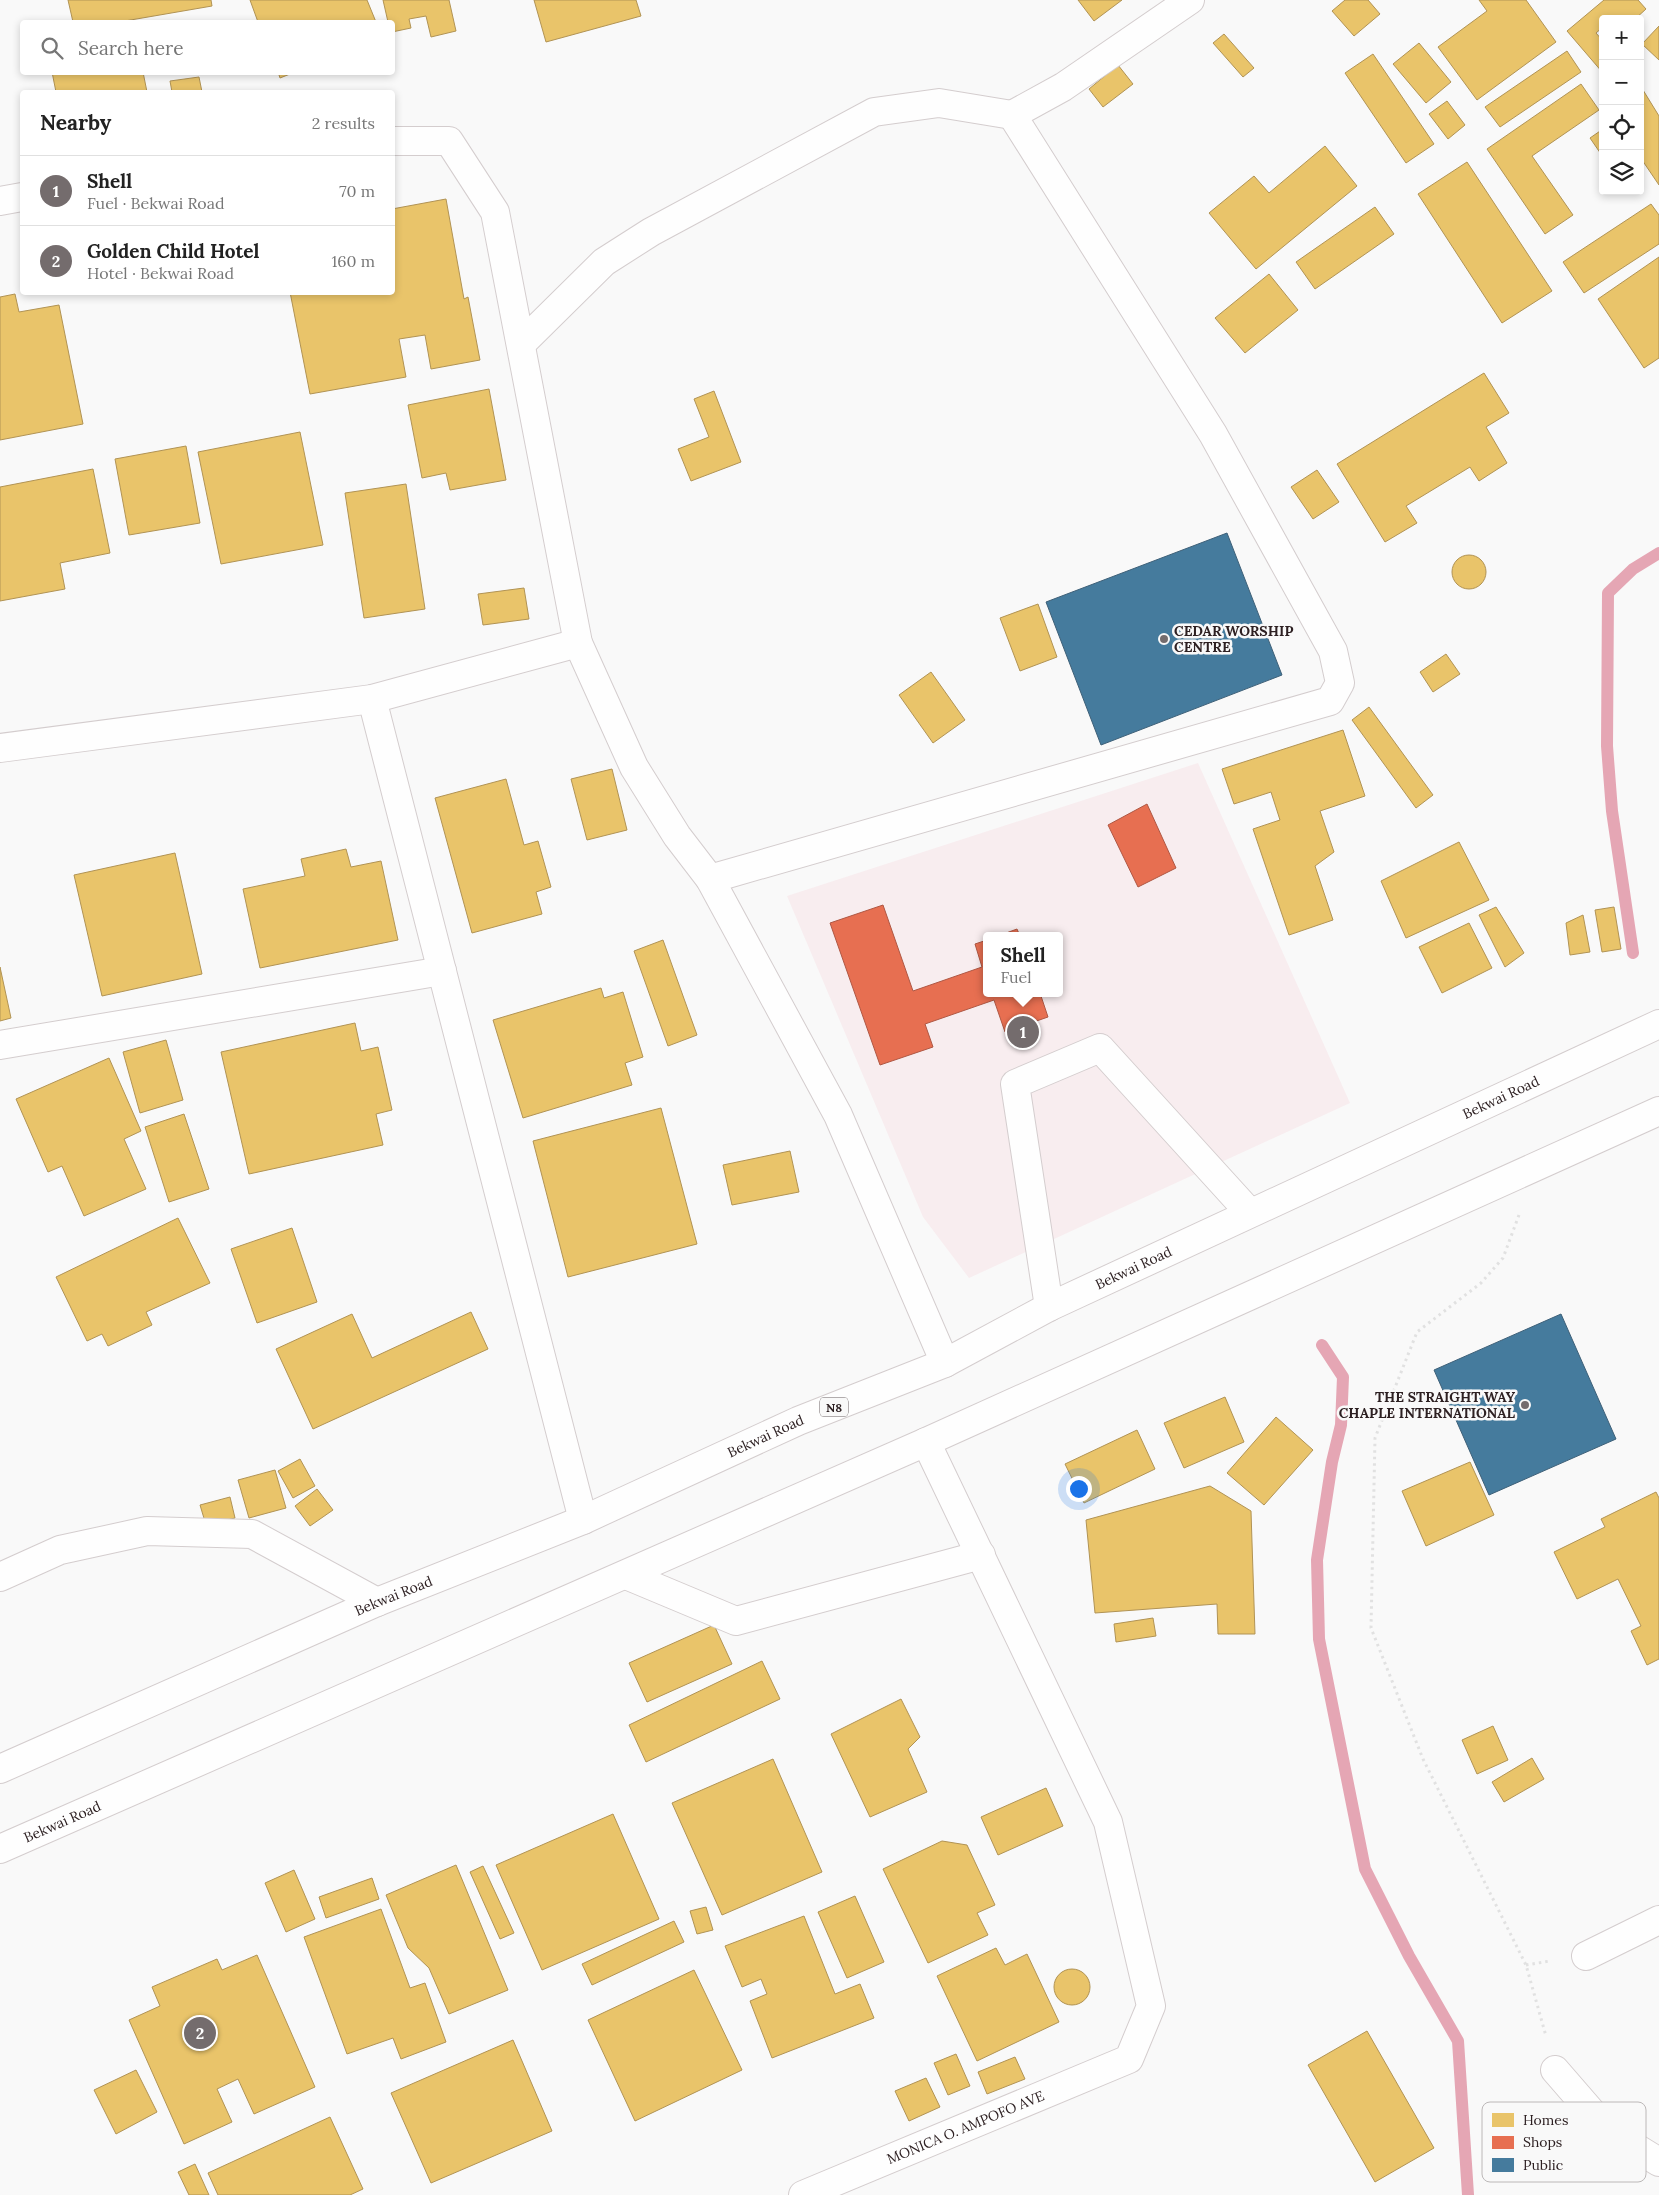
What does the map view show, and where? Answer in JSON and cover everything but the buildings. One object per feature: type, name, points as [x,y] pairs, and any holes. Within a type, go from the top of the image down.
[{"type":"main road","points":[[521,344],[604,262],[652,232],[874,112],[939,103],[1012,116],[1063,88],[1190,0]]},
{"type":"main road","points":[[710,879],[1330,701],[1340,683],[1334,651],[1213,434],[1012,116]]},
{"type":"main road","points":[[395,141],[448,141],[495,212],[578,643],[634,767],[677,836],[710,879],[838,1115],[945,1363]]},
{"type":"main road","points":[[0,201],[20,197]]},
{"type":"main road","points":[[0,748],[372,699],[578,643]]},
{"type":"main road","points":[[372,699],[582,1520]]},
{"type":"main road","points":[[0,1045],[442,971]]},
{"type":"main road","name":"Bekwai Road","points":[[0,1769],[377,1602],[582,1520],[798,1421],[945,1363],[1049,1307],[1659,1024]]},
{"type":"main road","points":[[1049,1307],[1015,1084],[1100,1048],[1250,1213]]},
{"type":"main road","name":"Bekwai Road","points":[[0,1849],[626,1576],[1659,1111]]},
{"type":"main road","points":[[626,1576],[736,1621],[981,1555],[926,1442]]},
{"type":"main road","points":[[0,1577],[60,1550],[147,1531],[252,1534],[377,1602]]},
{"type":"main road","name":"MONICA O. AMPOFO AVE","points":[[803,2195],[1130,2059],[1151,2006],[1108,1822],[981,1555]]},
{"type":"main road","points":[[1586,1956],[1659,1920]]},
{"type":"main road","points":[[1555,2070],[1583,2102]]},
{"type":"main road","points":[[1646,2154],[1659,2162]]},
{"type":"path","points":[[1536,1166],[1502,1258],[1482,1283],[1417,1332],[1375,1438],[1371,1628],[1422,1759],[1526,1965],[1555,2070]]},
{"type":"shaded area","points":[[1198,763],[1350,1103],[969,1278],[923,1217],[787,896]]},
{"type":"waterway","points":[[1633,953],[1612,811],[1607,746],[1608,593],[1633,569],[1659,553]]},
{"type":"waterway","points":[[1322,1345],[1343,1377],[1341,1425],[1332,1462],[1317,1560],[1319,1639],[1365,1869],[1409,1956],[1458,2041],[1468,2195]]},
{"type":"place","name":"CEDAR WORSHIP CENTRE","points":[[1164,639]]},
{"type":"place","name":"Shell","points":[[1023,1032]]},
{"type":"place","name":"THE STRAIGHT WAY CHAPLE INTERNATIONAL","points":[[1525,1405]]},
{"type":"place","name":"Golden Child Hotel","points":[[200,2033]]}]
